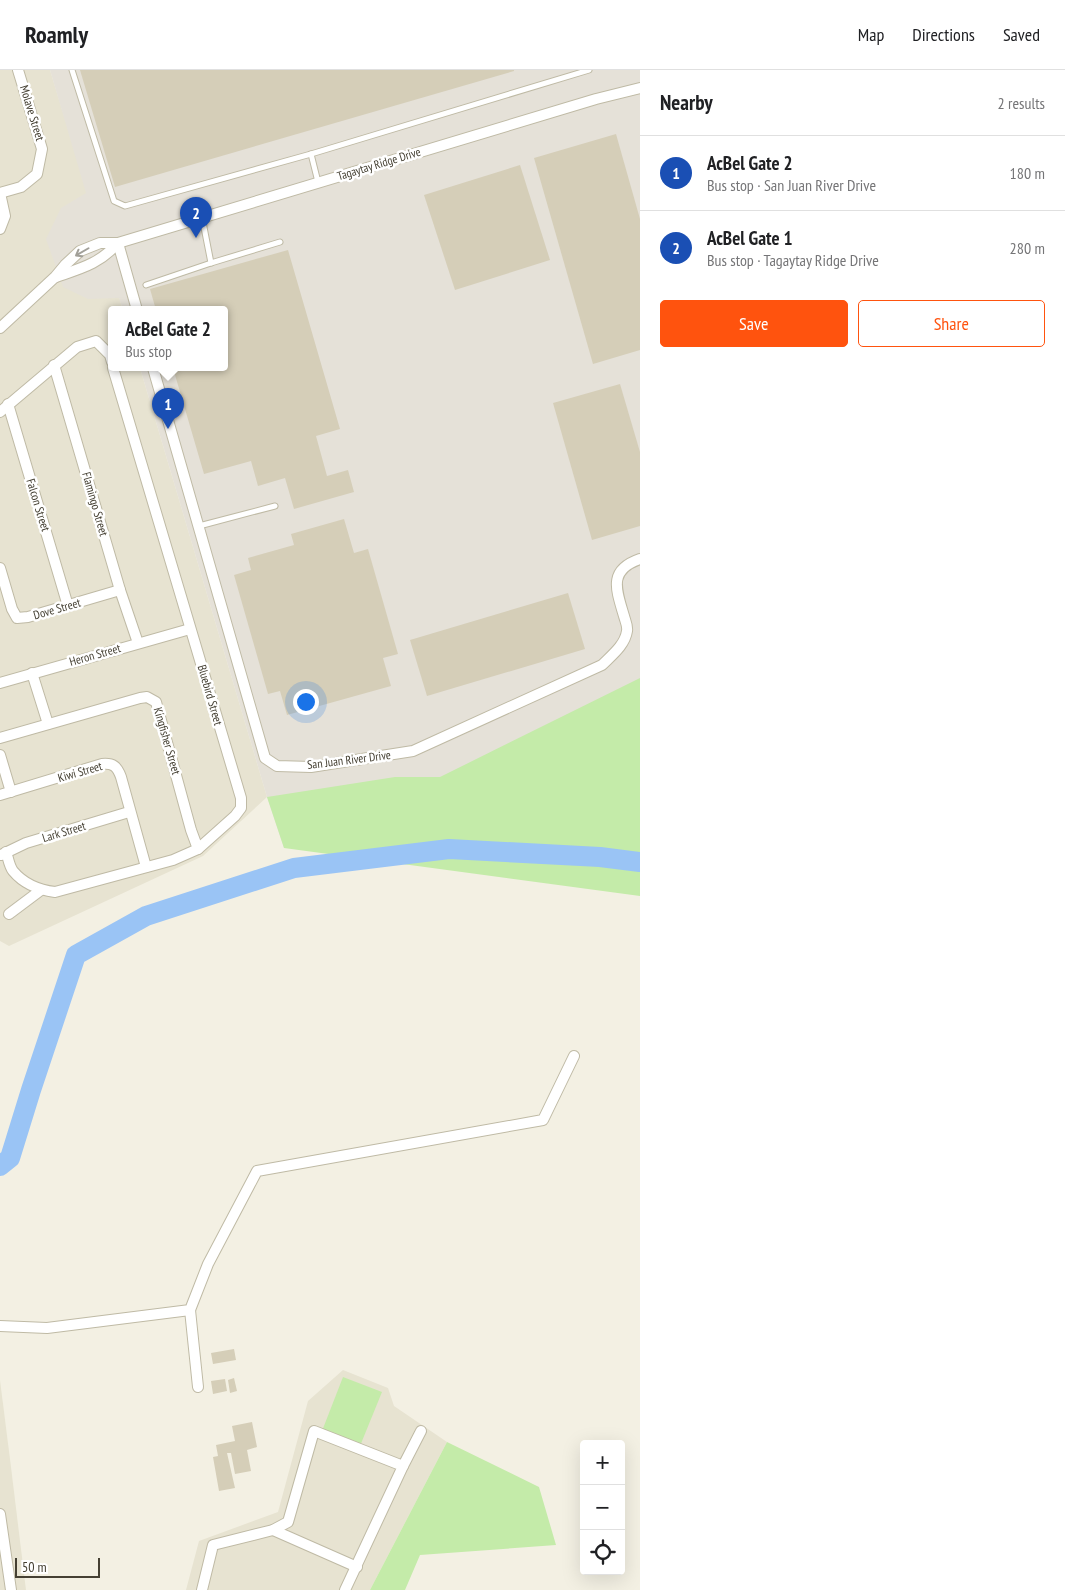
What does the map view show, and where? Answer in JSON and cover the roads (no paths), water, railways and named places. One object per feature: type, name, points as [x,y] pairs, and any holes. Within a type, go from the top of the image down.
[{"type":"street","name":"Molave Street","points":[[0,193],[21,187],[37,174],[42,149],[18,70]]},
{"type":"street","name":"Tagaytay Ridge Drive","points":[[55,277],[80,251],[100,244],[118,243],[596,99],[640,88]]},
{"type":"street","points":[[0,193],[5,216],[0,229]]},
{"type":"street","points":[[118,243],[136,306]]},
{"type":"street","name":"Tagaytay Ridge Drive","points":[[55,277],[88,266],[106,255],[118,243]]},
{"type":"street","points":[[0,328],[55,277]]},
{"type":"street","points":[[0,412],[77,347],[96,341],[108,353]]},
{"type":"street","name":"Flamingo Street","points":[[54,365],[120,590],[138,643]]},
{"type":"street","name":"Bluebird Street","points":[[41,890],[55,892],[173,860],[198,848],[235,816],[241,808],[114,371]]},
{"type":"street","name":"San Juan River Drive","points":[[154,371],[264,758],[277,766],[311,767],[412,751],[602,665],[623,643],[628,629],[617,592],[617,577],[627,563],[640,559]]},
{"type":"street","name":"Falcon Street","points":[[8,404],[68,606]]},
{"type":"street","name":"Dove Street","points":[[0,568],[12,609],[18,618],[28,617],[120,590]]},
{"type":"street","name":"Heron Street","points":[[0,683],[190,629]]},
{"type":"street","points":[[32,673],[48,724]]},
{"type":"street","name":"Kingfisher Street","points":[[0,738],[140,698],[147,697],[156,702],[191,830],[198,848]]},
{"type":"street","points":[[0,755],[11,792]]},
{"type":"street","name":"Kiwi Street","points":[[0,795],[110,763],[118,770],[146,867]]},
{"type":"street","name":"Lark Street","points":[[3,853],[26,843],[129,812]]},
{"type":"street","points":[[3,853],[12,870],[28,884],[41,890],[9,914]]},
{"type":"street","points":[[198,1387],[190,1310],[208,1264],[257,1171],[543,1120],[574,1056]]},
{"type":"street","points":[[0,1326],[47,1328],[190,1310]]},
{"type":"street","points":[[202,1590],[213,1545],[273,1530],[288,1522],[314,1431],[403,1466]]},
{"type":"street","points":[[345,1590],[421,1431]]},
{"type":"street","points":[[0,1514],[11,1590]]},
{"type":"street","points":[[273,1530],[357,1567]]},
{"type":"lane","points":[[72,70],[114,201],[125,206],[311,154],[589,70]]},
{"type":"lane","points":[[311,154],[318,182]]},
{"type":"lane","points":[[202,217],[211,263]]},
{"type":"lane","points":[[146,285],[280,242]]},
{"type":"lane","points":[[198,526],[275,506]]},
{"type":"waterway","points":[[0,1166],[10,1158],[76,955],[146,916],[294,868],[449,849],[600,857],[640,862]]},
{"type":"place","name":"AcBel Gate 1","points":[[196,238]]},
{"type":"place","name":"AcBel Gate 2","points":[[168,429]]}]
